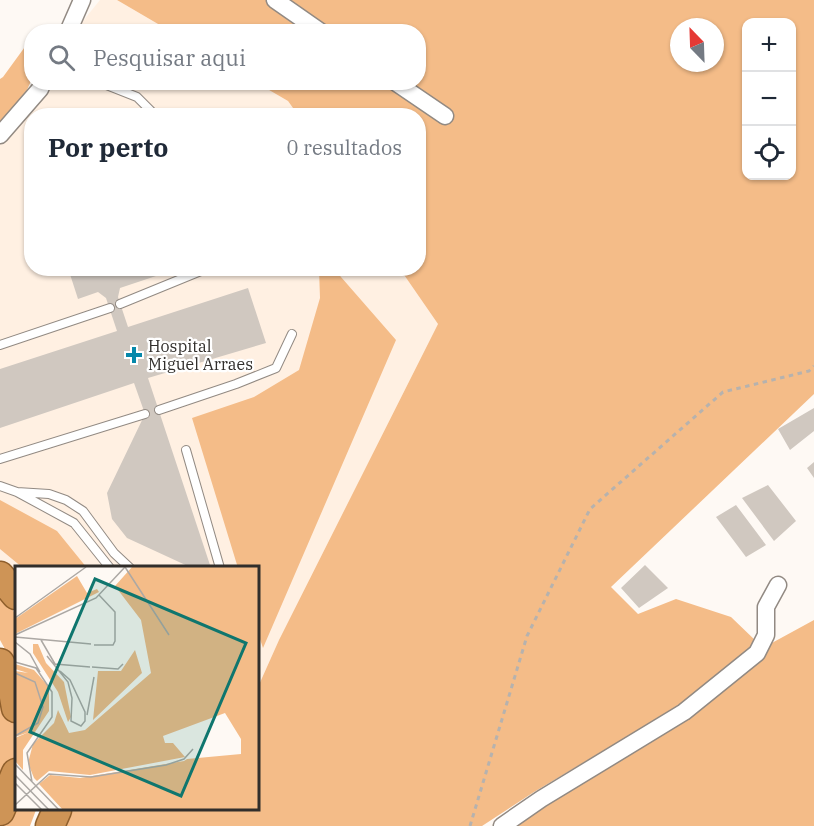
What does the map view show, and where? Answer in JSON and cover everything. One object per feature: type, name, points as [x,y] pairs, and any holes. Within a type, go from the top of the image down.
[{"type":"highway","points":[[0,576],[15,594]]},
{"type":"highway","points":[[0,663],[12,686],[15,702]]},
{"type":"highway","points":[[0,812],[15,775]]},
{"type":"highway","points":[[50,826],[57,811]]},
{"type":"street","points":[[72,24],[82,0]]},
{"type":"street","points":[[275,0],[310,24]]},
{"type":"street","points":[[0,135],[40,90]]},
{"type":"street","points":[[407,90],[445,116]]},
{"type":"street","points":[[502,826],[541,799],[684,712],[757,653],[766,635],[766,607],[778,585]]},
{"type":"lane","points":[[119,90],[137,97],[148,108]]},
{"type":"lane","points":[[120,304],[188,276]]},
{"type":"lane","points":[[0,345],[110,308]]},
{"type":"lane","points":[[159,410],[276,368],[292,334]]},
{"type":"lane","points":[[0,459],[145,414]]},
{"type":"lane","points":[[186,450],[219,566]]},
{"type":"lane","points":[[0,486],[18,492],[74,523],[109,566]]},
{"type":"lane","points":[[18,492],[49,494],[66,500],[83,511],[114,553],[128,566]]},
{"type":"path","points":[[470,826],[527,636],[590,509],[723,392],[809,371],[814,366]]},
{"type":"shaded area","points":[[100,0],[117,0],[158,24],[80,24]]},
{"type":"shaded area","points":[[117,0],[814,0],[814,394],[611,587],[638,614],[676,599],[731,617],[757,642],[682,704],[534,792],[482,826],[64,826],[71,811],[260,811],[260,683],[279,640],[438,324],[405,276],[426,276],[426,108],[293,108],[288,101],[269,90],[426,90],[426,24],[158,24]]},
{"type":"shaded area","points":[[24,48],[24,90],[27,90],[0,124],[0,79]]},
{"type":"shaded area","points":[[27,90],[269,90],[288,101],[293,108],[24,108],[24,276],[405,276],[438,324],[279,640],[260,683],[260,566],[15,566],[15,577],[0,565],[0,124]]},
{"type":"shaded area","points":[[319,276],[340,276],[396,340],[263,648],[260,639],[260,566],[237,566],[192,418],[254,397],[299,370],[320,298]]},
{"type":"shaded area","points":[[0,500],[57,531],[85,566],[21,566],[0,549]]},
{"type":"shaded area","points":[[0,590],[15,613],[15,667],[0,640]]},
{"type":"shaded area","points":[[814,620],[814,826],[511,826],[770,644]]},
{"type":"shaded area","points":[[0,648],[15,678],[15,811],[36,811],[30,826],[0,826]]},
{"type":"building","points":[[71,276],[156,276],[120,288],[118,297],[128,327],[248,288],[266,343],[148,378],[210,566],[188,566],[127,538],[112,519],[107,493],[145,414],[134,383],[0,428],[0,369],[117,331],[106,298],[98,292],[78,299]]},
{"type":"building","points":[[814,408],[814,431],[790,450],[778,429]]},
{"type":"building","points":[[814,462],[814,478],[807,468]]},
{"type":"building","points":[[768,485],[796,521],[774,541],[742,498]]},
{"type":"building","points":[[736,505],[766,545],[746,557],[716,517]]},
{"type":"building","points":[[645,565],[668,588],[639,608],[621,588]]},
{"type":"place","name":"Hospital Miguel Arraes","points":[[134,355]]}]
